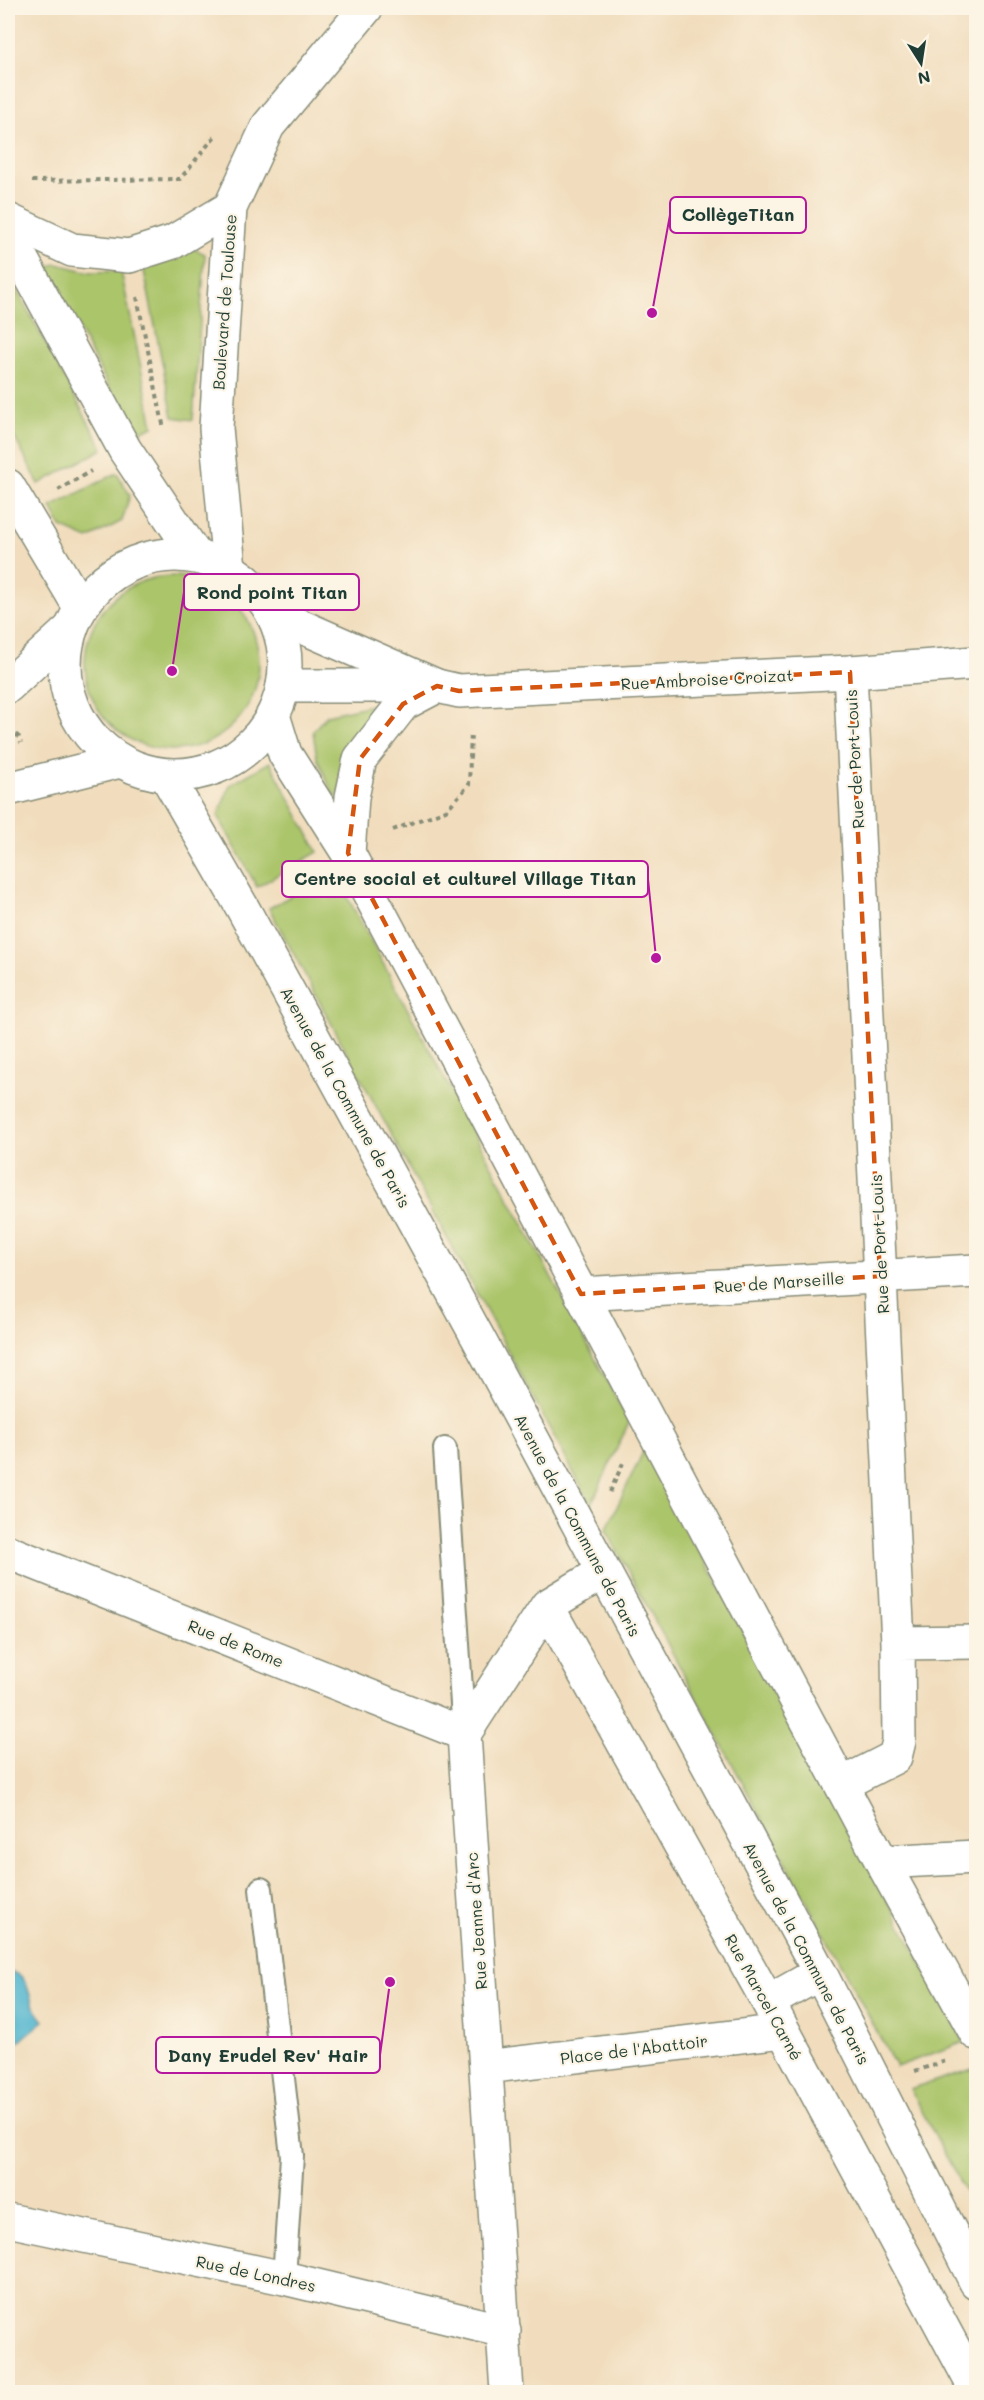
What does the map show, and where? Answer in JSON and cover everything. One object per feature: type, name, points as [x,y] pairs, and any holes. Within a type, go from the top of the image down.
[{"type":"street","name":"Boulevard de Toulouse","points":[[229,568],[216,428],[230,208],[268,126],[366,8]]},
{"type":"street","points":[[8,220],[72,250],[129,256],[173,242],[230,208]]},
{"type":"street","points":[[8,234],[125,450],[196,556]]},
{"type":"street","points":[[8,486],[74,618],[63,667],[71,705],[91,737],[120,761],[143,770],[166,775],[209,770],[246,748],[278,700]]},
{"type":"street","points":[[8,686],[74,618],[111,574],[152,556],[196,556],[229,568],[263,597],[273,614],[285,649],[278,700],[285,754],[348,853],[882,1862],[976,2032]]},
{"type":"street","name":"Rue Ambroise Croizat","points":[[273,614],[437,686],[459,692],[850,672],[976,663]]},
{"type":"street","name":"Rue de Port-Louis","points":[[842,1784],[895,1757],[900,1741],[898,1643],[850,672]]},
{"type":"street","points":[[348,853],[352,797],[360,759],[403,704],[437,686]]},
{"type":"street","name":"Rue Ambroise Croizat","points":[[278,700],[437,686]]},
{"type":"street","points":[[8,789],[120,761]]},
{"type":"street","name":"Avenue de la Commune de Paris","points":[[166,775],[260,938],[820,1973],[976,2282]]},
{"type":"street","name":"Rue de Marseille","points":[[581,1294],[976,1271]]},
{"type":"street","name":"Rue de Rome","points":[[8,1552],[464,1734]]},
{"type":"street","points":[[464,1734],[547,1606],[603,1572]]},
{"type":"street","name":"Rue Marcel Carné","points":[[547,1606],[768,2002],[976,2390]]},
{"type":"street","points":[[898,1643],[976,1642]]},
{"type":"street","name":"Rue Jeanne d'Arc","points":[[464,1734],[507,2392]]},
{"type":"street","points":[[882,1862],[976,1857]]},
{"type":"street","points":[[768,2002],[820,1973]]},
{"type":"street","name":"Place de l'Abattoir","points":[[486,2067],[783,2031]]},
{"type":"street","name":"Rue de Londres","points":[[8,2220],[284,2278],[504,2331]]},
{"type":"lane","name":"Rue Jeanne d'Arc","points":[[446,1449],[464,1734]]},
{"type":"lane","points":[[261,1889],[292,2156],[284,2278]]},
{"type":"path","points":[[32,181],[180,179]]},
{"type":"path","points":[[135,289],[164,429]]},
{"type":"path","points":[[54,492],[92,470]]},
{"type":"path","points":[[393,830],[446,810],[469,785],[471,729]]},
{"type":"path","points":[[608,1496],[627,1453]]},
{"type":"path","points":[[910,2072],[955,2059]]},
{"type":"highlighted area","points":[[850,672],[880,1276],[581,1294],[348,853],[360,759],[403,704],[437,686],[459,691]]},
{"type":"green space","points":[[187,246],[205,254],[193,420],[173,417],[143,266]]},
{"type":"green space","points":[[57,264],[90,272],[121,271],[153,426],[134,435],[46,267]]},
{"type":"green space","points":[[8,274],[103,449],[39,484],[8,425]]},
{"type":"green space","points":[[117,473],[130,495],[122,521],[88,539],[61,527],[51,507]]},
{"type":"green space","points":[[172,576],[205,582],[234,601],[253,630],[259,663],[253,696],[234,725],[205,744],[172,750],[139,744],[110,725],[91,696],[85,663],[91,630],[110,601],[139,582]]},
{"type":"green space","points":[[389,701],[335,799],[317,758],[313,731],[327,715]]},
{"type":"green space","points":[[270,762],[318,852],[257,887],[218,816],[230,785]]},
{"type":"green space","points":[[334,872],[629,1422],[591,1505],[269,908]]},
{"type":"green space","points":[[645,1448],[964,2042],[896,2067],[606,1530]]},
{"type":"green space","points":[[976,2068],[976,2212],[910,2089]]},
{"type":"water","points":[[8,1972],[15,1973],[23,1979],[34,2006],[44,2021],[16,2044],[8,2034]]},
{"type":"place","name":"CollègeTitan","points":[[652,313]]},
{"type":"place","name":"Rond point Titan","points":[[172,671]]},
{"type":"place","name":"Centre social et culturel Village Titan","points":[[656,958]]},
{"type":"place","name":"Dany Erudel Rev' Hair","points":[[390,1982]]}]
